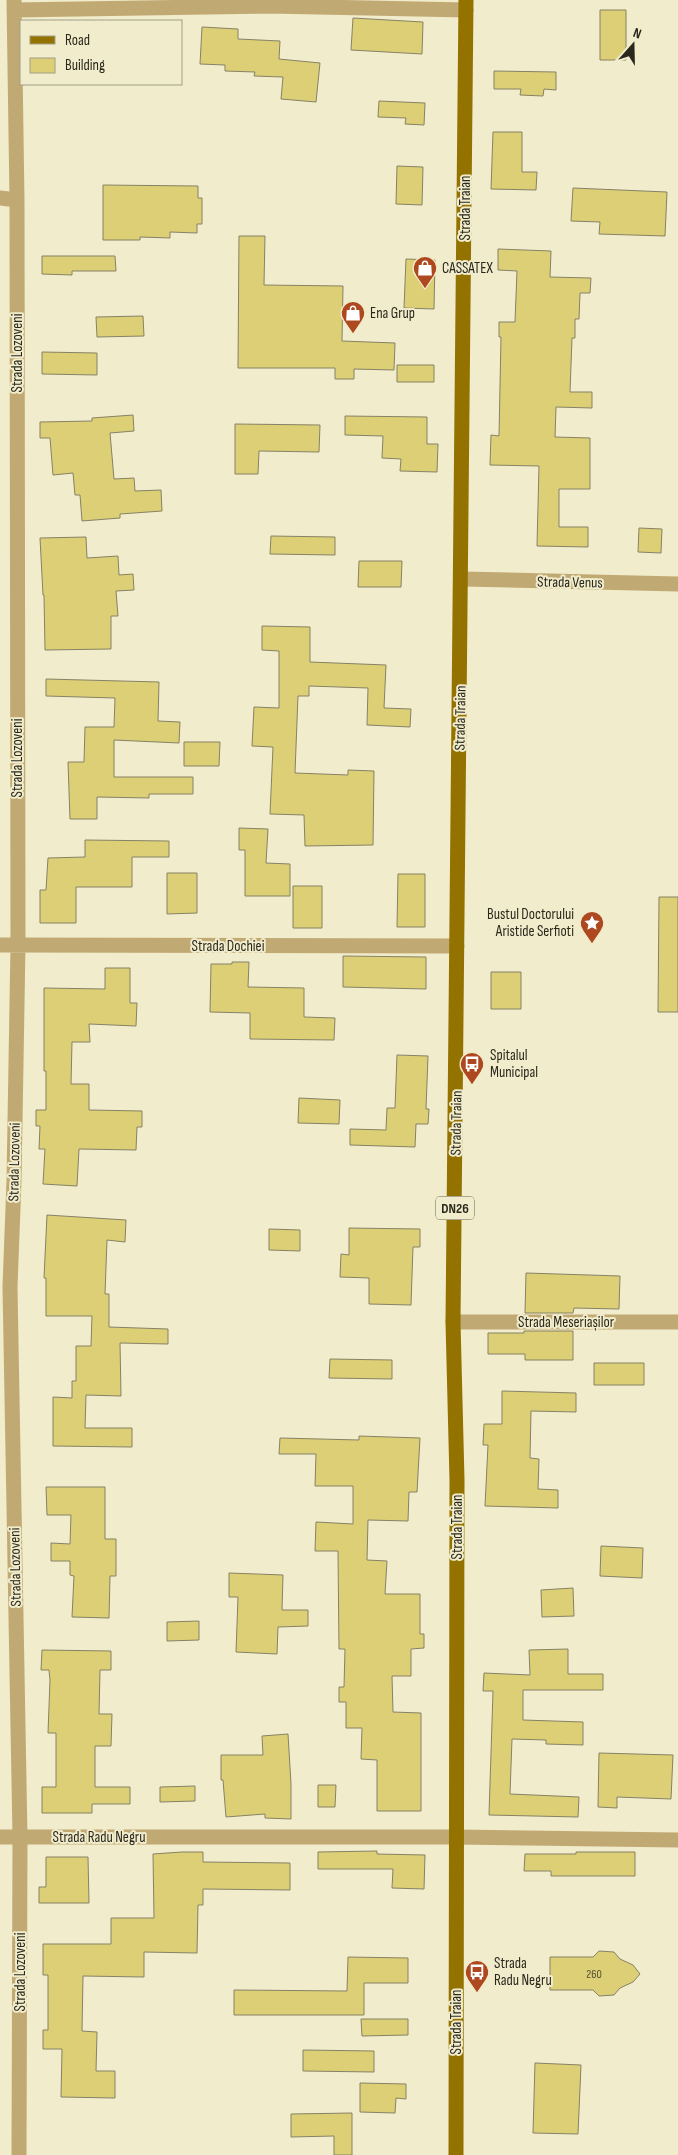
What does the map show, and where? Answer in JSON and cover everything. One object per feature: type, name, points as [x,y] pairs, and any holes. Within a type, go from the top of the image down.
[{"type":"main road","name":"Strada Traian","points":[[456,2155],[457,1480],[453,1322],[456,946],[462,579],[466,5]]},
{"type":"street","points":[[14,5],[466,5]]},
{"type":"street","name":"Strada Lozoveni","points":[[14,5],[18,945],[7,1179],[5,1291],[20,1837],[19,2155]]},
{"type":"street","points":[[0,198],[16,200]]},
{"type":"street","name":"Strada Venus","points":[[462,579],[678,584]]},
{"type":"street","name":"Strada Dochiei","points":[[0,945],[456,946]]},
{"type":"street","name":"Strada Meseriașilor","points":[[453,1322],[678,1322]]},
{"type":"street","name":"Strada Radu Negru","points":[[0,1837],[455,1837],[678,1840]]},
{"type":"building","points":[[600,10],[626,10],[626,60],[600,60]]},
{"type":"building","points":[[353,18],[423,22],[422,54],[351,50]]},
{"type":"building","points":[[202,27],[238,29],[238,39],[280,41],[279,59],[320,63],[316,102],[281,99],[283,77],[254,76],[255,72],[225,71],[225,65],[200,64]]},
{"type":"building","points":[[494,71],[556,72],[556,90],[544,89],[543,96],[520,95],[521,89],[494,89]]},
{"type":"building","points":[[379,101],[425,103],[424,125],[405,124],[406,118],[378,117]]},
{"type":"building","points":[[493,132],[522,132],[522,172],[537,172],[536,190],[491,189]]},
{"type":"building","points":[[397,166],[423,167],[422,205],[396,204]]},
{"type":"building","points":[[103,185],[198,186],[198,198],[202,198],[202,224],[197,224],[197,233],[170,232],[170,238],[140,237],[140,240],[103,240]]},
{"type":"building","points":[[573,188],[667,192],[665,236],[599,234],[600,222],[571,221]]},
{"type":"building","points":[[239,236],[265,236],[264,285],[343,286],[342,341],[395,343],[394,370],[354,369],[354,379],[335,379],[335,368],[238,368]]},
{"type":"building","points":[[498,249],[551,251],[550,277],[591,278],[590,293],[580,293],[579,319],[575,319],[575,338],[572,338],[570,392],[592,392],[592,408],[556,407],[555,437],[590,438],[590,489],[559,489],[559,527],[588,527],[588,547],[537,546],[539,466],[490,465],[491,435],[499,436],[501,337],[499,337],[499,322],[515,322],[517,271],[498,270]]},
{"type":"building","points":[[42,256],[115,256],[116,271],[72,271],[72,275],[42,274]]},
{"type":"building","points":[[406,259],[435,260],[434,309],[404,308]]},
{"type":"building","points":[[143,316],[144,336],[97,337],[96,317]]},
{"type":"building","points":[[42,352],[97,353],[97,375],[42,374]]},
{"type":"building","points":[[397,365],[434,365],[434,382],[397,382]]},
{"type":"building","points":[[133,415],[134,431],[110,433],[114,479],[134,478],[135,491],[161,490],[162,511],[120,514],[120,518],[82,521],[80,495],[75,495],[73,473],[53,475],[50,438],[40,438],[40,422],[92,421],[92,418]]},
{"type":"building","points":[[345,416],[427,417],[427,444],[438,444],[437,472],[400,471],[401,459],[382,458],[383,436],[345,435]]},
{"type":"building","points":[[235,424],[320,425],[319,452],[259,451],[258,474],[235,474]]},
{"type":"building","points":[[639,528],[662,529],[661,553],[638,552]]},
{"type":"building","points":[[271,536],[335,537],[335,555],[270,554]]},
{"type":"building","points":[[86,537],[87,558],[118,556],[119,575],[133,574],[134,590],[116,591],[118,616],[111,616],[111,649],[45,650],[40,538]]},
{"type":"building","points":[[359,561],[402,561],[401,587],[358,587]]},
{"type":"building","points":[[262,626],[310,627],[310,662],[386,665],[384,708],[411,709],[410,727],[367,725],[368,688],[309,686],[309,696],[298,696],[295,773],[348,775],[348,770],[374,771],[373,845],[305,846],[304,815],[270,814],[273,747],[252,746],[254,707],[279,708],[279,651],[262,650]]},
{"type":"building","points":[[46,679],[159,682],[158,721],[180,722],[179,743],[114,740],[114,777],[193,777],[193,794],[149,794],[149,798],[97,797],[97,819],[70,819],[68,762],[84,762],[85,727],[114,727],[115,698],[46,696]]},
{"type":"building","points":[[184,742],[220,742],[219,766],[184,766]]},
{"type":"building","points":[[239,828],[268,829],[266,863],[290,864],[290,896],[245,896],[245,850],[239,850]]},
{"type":"building","points":[[85,840],[169,841],[169,857],[132,857],[132,887],[76,887],[76,923],[40,923],[40,890],[46,890],[48,858],[85,857]]},
{"type":"building","points":[[167,873],[197,873],[197,913],[167,914]]},
{"type":"building","points":[[398,874],[425,874],[425,927],[397,927]]},
{"type":"building","points":[[293,886],[322,886],[322,928],[293,928]]},
{"type":"building","points":[[659,897],[678,897],[678,1012],[658,1012]]},
{"type":"building","points":[[343,956],[426,957],[426,989],[343,987]]},
{"type":"building","points":[[232,962],[249,962],[248,987],[304,988],[304,1017],[335,1018],[334,1040],[250,1039],[250,1013],[210,1012],[211,964],[232,964]]},
{"type":"building","points":[[105,968],[130,968],[130,1003],[137,1003],[136,1026],[89,1024],[90,1042],[72,1042],[71,1084],[89,1084],[89,1110],[142,1111],[142,1127],[137,1127],[136,1150],[79,1149],[77,1186],[43,1184],[45,1149],[39,1149],[40,1126],[36,1126],[36,1110],[46,1110],[44,988],[105,989]]},
{"type":"building","points":[[491,972],[521,972],[521,1009],[491,1009]]},
{"type":"building","points":[[397,1055],[428,1056],[426,1109],[429,1109],[428,1124],[416,1124],[415,1147],[350,1145],[350,1129],[386,1130],[387,1108],[395,1108]]},
{"type":"building","points":[[299,1098],[340,1100],[339,1124],[298,1123]]},
{"type":"building","points":[[47,1215],[126,1220],[125,1242],[107,1240],[105,1294],[109,1294],[109,1327],[168,1329],[168,1344],[120,1343],[121,1396],[86,1395],[85,1428],[132,1428],[132,1447],[53,1446],[53,1397],[72,1398],[72,1381],[76,1381],[76,1346],[91,1346],[92,1316],[46,1316],[46,1278],[44,1278]]},
{"type":"building","points":[[349,1228],[420,1229],[420,1247],[413,1247],[411,1305],[369,1304],[369,1278],[340,1277],[341,1254],[349,1255]]},
{"type":"building","points":[[269,1229],[300,1230],[300,1251],[269,1250]]},
{"type":"building","points":[[526,1273],[620,1276],[619,1309],[574,1308],[573,1313],[525,1313]]},
{"type":"building","points":[[524,1331],[573,1331],[573,1360],[525,1360],[525,1354],[488,1354],[488,1333],[524,1333]]},
{"type":"building","points":[[330,1359],[392,1360],[392,1379],[329,1378]]},
{"type":"building","points":[[594,1363],[644,1363],[644,1385],[594,1385]]},
{"type":"building","points":[[502,1391],[576,1393],[576,1412],[531,1411],[530,1458],[539,1459],[538,1489],[558,1490],[558,1508],[485,1506],[488,1445],[483,1445],[484,1424],[502,1424]]},
{"type":"building","points":[[359,1436],[420,1438],[417,1492],[409,1492],[408,1521],[368,1520],[367,1560],[387,1561],[385,1594],[420,1594],[420,1634],[424,1634],[424,1648],[411,1649],[411,1676],[392,1676],[393,1712],[421,1713],[421,1811],[377,1811],[377,1760],[361,1759],[362,1728],[346,1728],[346,1702],[339,1702],[339,1687],[344,1687],[345,1649],[339,1649],[338,1551],[315,1551],[316,1522],[353,1524],[353,1486],[315,1486],[316,1454],[279,1454],[280,1438],[359,1440]]},
{"type":"building","points":[[46,1487],[105,1487],[105,1539],[116,1539],[116,1576],[110,1576],[109,1618],[72,1617],[74,1576],[70,1575],[70,1561],[51,1561],[51,1543],[70,1544],[71,1515],[47,1515]]},
{"type":"building","points":[[601,1546],[643,1548],[642,1578],[600,1576]]},
{"type":"building","points":[[229,1573],[283,1575],[282,1610],[308,1610],[308,1626],[278,1627],[277,1654],[236,1652],[238,1597],[229,1597]]},
{"type":"building","points":[[573,1588],[574,1616],[542,1617],[541,1590]]},
{"type":"building","points":[[199,1621],[199,1640],[167,1641],[167,1622]]},
{"type":"building","points":[[568,1649],[568,1674],[603,1674],[603,1690],[523,1690],[523,1720],[583,1722],[583,1745],[546,1744],[546,1740],[512,1739],[510,1794],[579,1797],[578,1817],[489,1815],[493,1691],[483,1691],[484,1673],[530,1675],[529,1650]]},
{"type":"building","points":[[42,1650],[111,1651],[111,1670],[100,1670],[99,1714],[112,1714],[111,1746],[95,1746],[95,1787],[130,1787],[130,1804],[92,1804],[92,1813],[42,1813],[42,1787],[56,1787],[56,1733],[48,1733],[50,1680],[49,1670],[41,1670]]},
{"type":"building","points":[[288,1734],[291,1819],[265,1818],[265,1814],[226,1817],[223,1780],[221,1780],[221,1755],[263,1755],[262,1736]]},
{"type":"building","points":[[599,1753],[673,1755],[671,1799],[617,1797],[617,1808],[598,1807]]},
{"type":"building","points":[[318,1785],[336,1785],[335,1807],[318,1807]]},
{"type":"building","points":[[195,1786],[195,1801],[160,1802],[160,1787]]},
{"type":"building","points":[[377,1851],[377,1854],[425,1855],[424,1889],[392,1888],[393,1869],[318,1869],[318,1852]]},
{"type":"building","points":[[203,1852],[203,1862],[290,1863],[290,1890],[203,1889],[203,1905],[198,1905],[197,1953],[144,1952],[144,1977],[83,1976],[82,2031],[97,2032],[96,2071],[115,2071],[115,2098],[61,2097],[62,2049],[43,2049],[43,2030],[48,2030],[48,1975],[43,1975],[43,1944],[111,1944],[111,1918],[154,1918],[153,1854]]},
{"type":"building","points":[[576,1852],[635,1852],[635,1876],[551,1876],[551,1871],[524,1871],[525,1854],[576,1854]]},
{"type":"building","points":[[46,1857],[88,1857],[89,1903],[39,1903],[39,1887],[46,1887]]},
{"type":"building","points":[[599,1951],[614,1952],[620,1959],[633,1965],[640,1974],[633,1982],[620,1988],[614,1995],[599,1996],[593,1990],[550,1990],[550,1957],[593,1957]]},
{"type":"building","points":[[348,1957],[408,1958],[408,1983],[364,1983],[364,2015],[234,2015],[234,1990],[347,1991]]},
{"type":"building","points":[[361,2019],[408,2019],[408,2035],[362,2036]]},
{"type":"building","points":[[303,2050],[374,2051],[374,2072],[303,2071]]},
{"type":"building","points":[[535,2063],[581,2065],[578,2134],[533,2133]]},
{"type":"building","points":[[360,2083],[406,2084],[406,2099],[396,2098],[395,2113],[360,2112]]},
{"type":"building","points":[[352,2113],[352,2155],[334,2155],[334,2136],[291,2137],[291,2114]]},
{"type":"place","name":"CASSATEX","points":[[425,289]]},
{"type":"place","name":"Ena Grup","points":[[353,334]]},
{"type":"place","name":"Bustul Doctorului Aristide Serfioti","points":[[592,944]]},
{"type":"place","name":"Spitalul Municipal","points":[[472,1085]]},
{"type":"place","name":"Strada Radu Negru","points":[[477,1993]]}]
